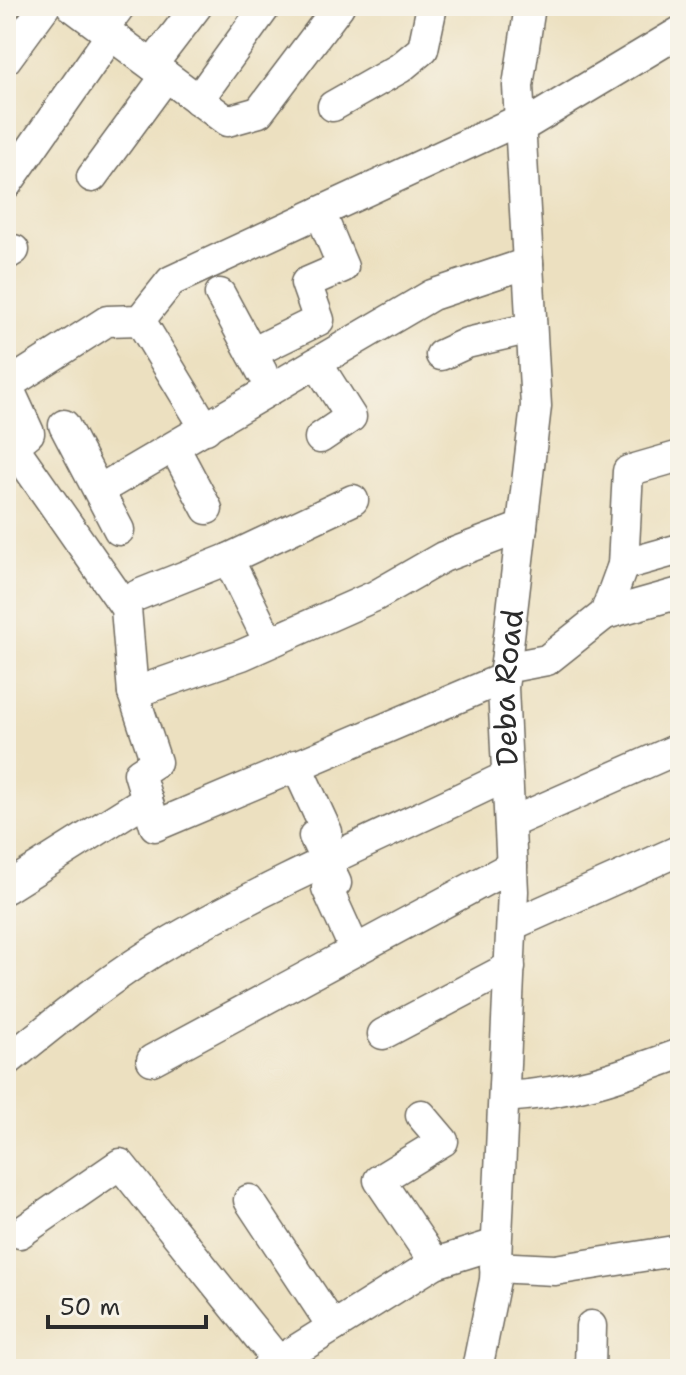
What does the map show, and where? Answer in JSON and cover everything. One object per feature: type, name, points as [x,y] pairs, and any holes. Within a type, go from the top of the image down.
[{"type":"street","points":[[6,59],[45,6]]},
{"type":"street","points":[[72,6],[111,23],[159,70],[227,121],[259,112],[339,6]]},
{"type":"street","points":[[92,177],[197,6]]},
{"type":"street","points":[[198,100],[266,6]]},
{"type":"street","points":[[333,106],[400,68],[423,49],[432,6]]},
{"type":"street","name":"Deba Road","points":[[477,1369],[496,1255],[512,925],[505,673],[536,406],[518,86],[533,8]]},
{"type":"street","points":[[6,185],[111,23]]},
{"type":"street","points":[[680,32],[520,124],[171,281],[140,320],[107,321],[6,384],[29,433],[13,446],[126,608],[133,693],[156,762],[139,773],[155,826],[505,673],[547,660],[605,614],[680,593]]},
{"type":"street","points":[[252,353],[319,320],[306,283],[343,267],[320,212]]},
{"type":"street","points":[[101,489],[318,365],[432,295],[528,263]]},
{"type":"street","points":[[220,294],[273,391]]},
{"type":"street","points":[[140,320],[206,429]]},
{"type":"street","points":[[441,355],[467,343],[531,328]]},
{"type":"street","points":[[318,365],[351,417],[320,438]]},
{"type":"street","points":[[64,425],[101,489],[119,530]]},
{"type":"street","points":[[174,447],[207,509]]},
{"type":"street","points":[[605,614],[623,565],[628,471],[680,456]]},
{"type":"street","points":[[138,595],[228,559],[353,500]]},
{"type":"street","points":[[133,693],[269,642],[375,596],[443,557],[522,527]]},
{"type":"street","points":[[623,565],[680,549]]},
{"type":"street","points":[[228,559],[269,642]]},
{"type":"street","points":[[510,823],[680,748]]},
{"type":"street","points":[[296,765],[327,832],[314,836],[336,883],[327,888],[355,950]]},
{"type":"street","points":[[6,1062],[55,1022],[171,941],[272,887],[507,776]]},
{"type":"street","points":[[6,888],[147,799]]},
{"type":"street","points":[[512,925],[680,850]]},
{"type":"street","points":[[152,1060],[512,866]]},
{"type":"street","points":[[383,1034],[510,967]]},
{"type":"street","points":[[504,1097],[556,1094],[608,1081],[680,1054]]},
{"type":"street","points":[[421,1115],[443,1141],[379,1180],[435,1263]]},
{"type":"street","points":[[20,1233],[120,1164],[272,1365],[435,1263],[496,1255],[555,1270],[680,1250]]},
{"type":"street","points":[[249,1200],[333,1327]]},
{"type":"street","points":[[590,1369],[591,1326]]}]
